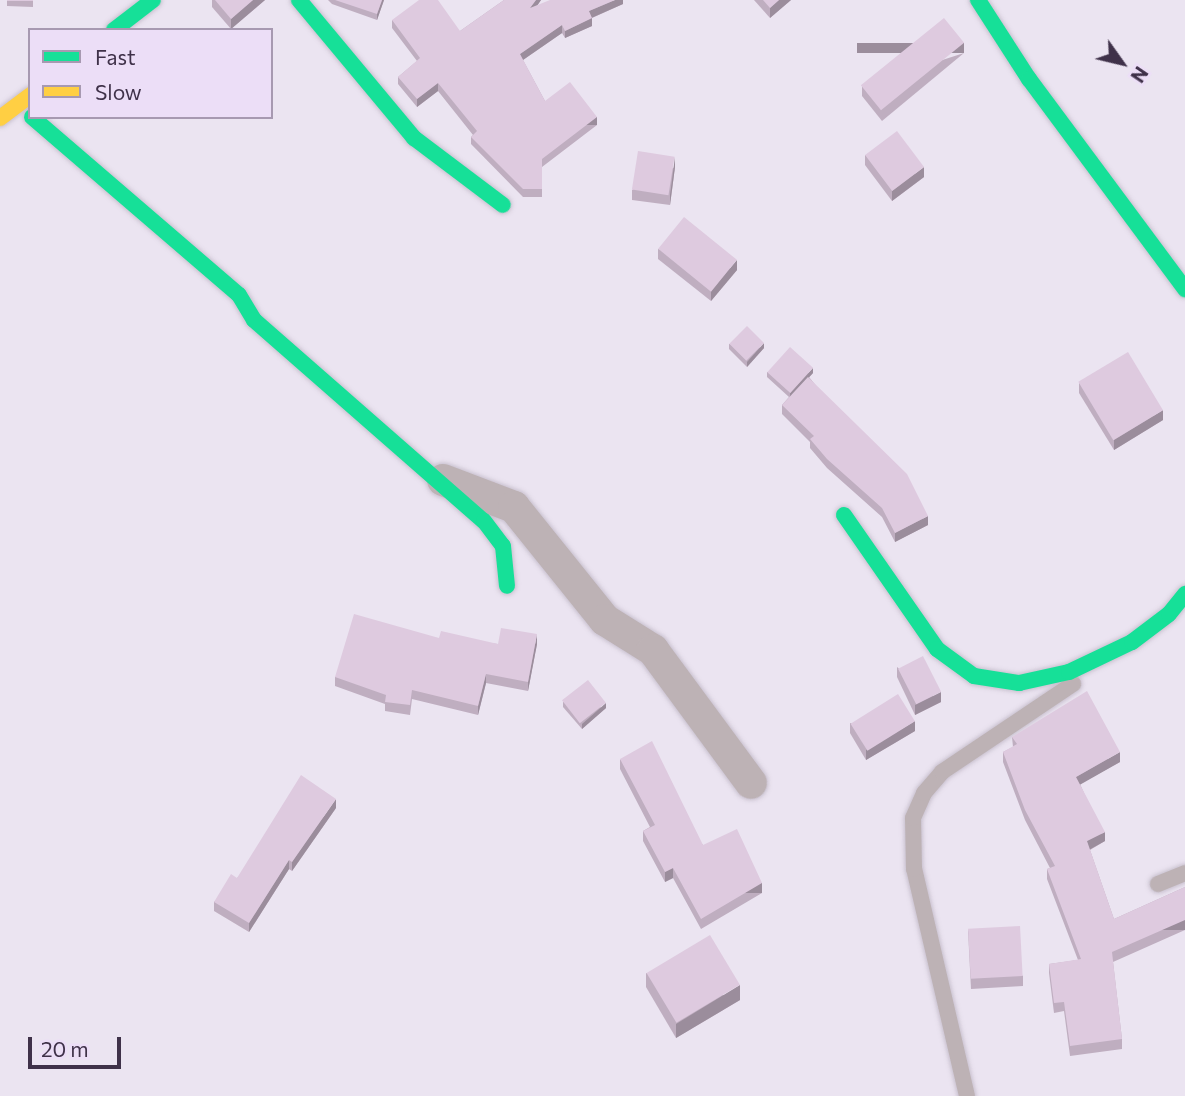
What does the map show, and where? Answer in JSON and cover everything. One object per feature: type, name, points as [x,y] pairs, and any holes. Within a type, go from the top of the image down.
[{"type":"main road","points":[[117,28],[153,0]]},
{"type":"main road","points":[[299,0],[414,138],[503,205]]},
{"type":"main road","points":[[978,0],[1029,79],[1185,289]]},
{"type":"main road","points":[[33,119],[239,295],[254,320],[484,521],[503,546],[507,586]]},
{"type":"main road","points":[[844,515],[937,649],[974,676],[1019,683],[1069,672],[1132,642],[1169,614],[1185,594]]},
{"type":"street","points":[[432,476],[514,507],[605,620],[653,650],[751,783]]},
{"type":"lane","points":[[967,1096],[914,869],[913,818],[924,793],[942,772],[1132,642]]},
{"type":"lane","points":[[1158,884],[1185,873]]},
{"type":"building","points":[[215,0],[253,0],[231,19]]},
{"type":"building","points":[[335,0],[382,0],[377,14]]},
{"type":"building","points":[[419,0],[438,0],[460,31],[504,0],[536,0],[530,8],[550,0],[615,0],[589,11],[592,18],[565,31],[562,25],[520,54],[545,101],[570,82],[597,117],[542,159],[542,189],[523,189],[471,137],[477,131],[438,83],[417,99],[398,77],[420,58],[392,20]]},
{"type":"building","points":[[763,0],[779,0],[770,8]]},
{"type":"building","points":[[944,18],[964,43],[881,110],[861,85]]},
{"type":"building","points":[[897,131],[924,167],[892,191],[865,155]]},
{"type":"building","points":[[638,151],[675,157],[668,195],[632,190]]},
{"type":"building","points":[[684,217],[737,260],[711,292],[658,249]]},
{"type":"building","points":[[747,326],[764,343],[746,361],[729,344]]},
{"type":"building","points":[[790,347],[813,368],[790,393],[767,372]]},
{"type":"building","points":[[1128,352],[1163,410],[1113,440],[1078,382]]},
{"type":"building","points":[[808,377],[907,474],[928,516],[895,533],[882,508],[827,459],[810,439],[814,436],[782,405]]},
{"type":"building","points":[[354,614],[439,638],[441,631],[498,644],[501,628],[537,634],[528,682],[486,674],[478,706],[412,690],[410,705],[385,702],[386,695],[335,677]]},
{"type":"building","points":[[923,656],[941,692],[916,704],[898,669]]},
{"type":"building","points":[[588,680],[606,703],[580,723],[562,700]]},
{"type":"building","points":[[1087,691],[1120,752],[1076,777],[1105,832],[1087,841],[1114,919],[1185,887],[1185,920],[1112,952],[1122,1039],[1070,1046],[1064,1002],[1054,1003],[1049,964],[1081,959],[1047,869],[1055,866],[1025,810],[1003,752],[1017,744],[1012,737]]},
{"type":"building","points":[[898,694],[915,721],[867,751],[851,724]]},
{"type":"building","points":[[652,741],[703,845],[737,829],[762,883],[701,919],[673,868],[665,872],[643,831],[655,825],[620,759]]},
{"type":"building","points":[[301,775],[336,799],[292,862],[289,860],[249,923],[214,902],[231,874],[237,878]]},
{"type":"building","points":[[1020,926],[1023,976],[971,979],[968,929]]},
{"type":"building","points":[[710,935],[740,985],[676,1023],[647,973]]},
{"type":"traffic: fast","points":[[117,28],[153,0]]},
{"type":"traffic: fast","points":[[299,0],[414,138],[503,205]]},
{"type":"traffic: fast","points":[[978,0],[1029,79],[1185,289]]},
{"type":"traffic: fast","points":[[34,119],[239,295],[254,320],[484,521],[503,546],[507,586]]},
{"type":"traffic: fast","points":[[844,515],[937,649],[974,676],[1019,683],[1069,672],[1132,642],[1169,614],[1185,594]]},
{"type":"traffic: slow","points":[[0,118],[28,97]]}]
